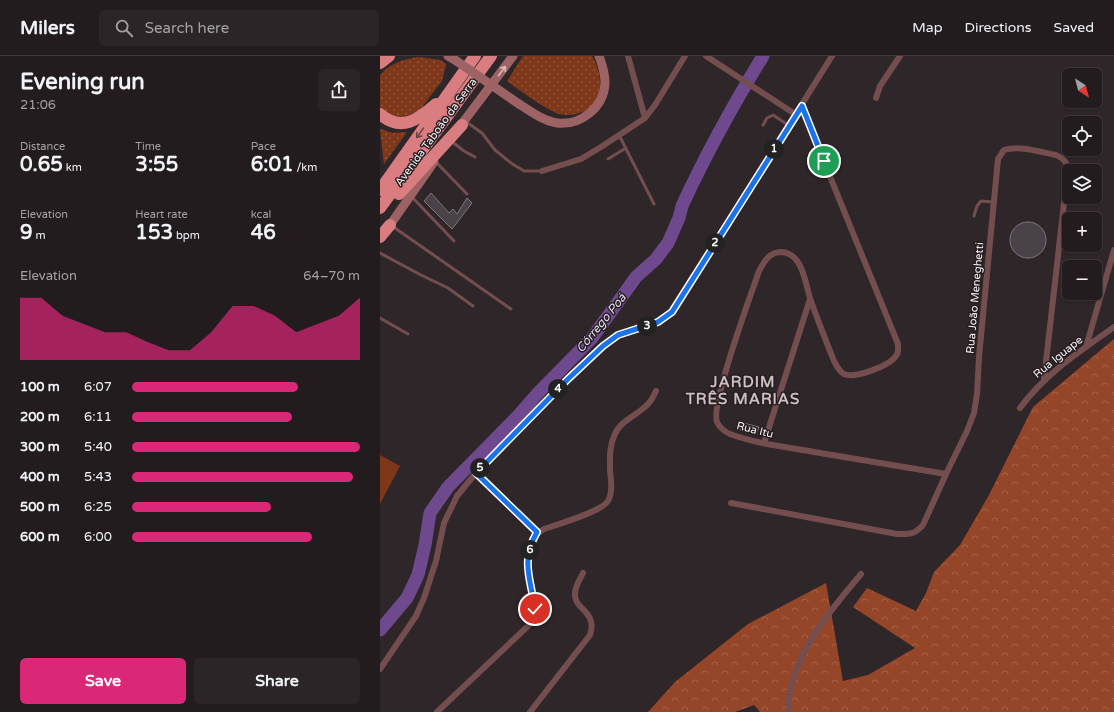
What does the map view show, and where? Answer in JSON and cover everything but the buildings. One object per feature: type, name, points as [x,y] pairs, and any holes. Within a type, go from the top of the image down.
[{"type":"highway","points":[[380,63],[389,56]]},
{"type":"highway","name":"Avenida Taboão da Serra","points":[[380,190],[475,56]]},
{"type":"highway","name":"Avenida Taboão da Serra","points":[[380,209],[492,56]]},
{"type":"highway","points":[[380,114],[389,121],[410,122],[428,111],[450,91]]},
{"type":"highway","points":[[380,209],[392,201],[401,192],[463,123]]},
{"type":"highway","points":[[380,237],[390,225]]},
{"type":"main road","points":[[390,225],[435,160],[513,56]]},
{"type":"main road","points":[[451,58],[544,119],[557,123],[569,123],[582,119],[600,101],[604,89],[605,76],[599,56]]},
{"type":"street","points":[[628,56],[645,118]]},
{"type":"street","points":[[542,171],[581,159],[645,118],[655,105],[685,56]]},
{"type":"street","points":[[706,56],[795,114]]},
{"type":"street","points":[[380,669],[416,616],[424,598],[436,561],[444,522],[457,496],[476,473],[568,379],[603,346],[618,335],[658,322],[672,312],[832,56]]},
{"type":"street","points":[[876,98],[880,86],[900,56]]},
{"type":"street","points":[[802,106],[898,344],[897,355],[892,360],[873,371],[851,375],[844,374],[834,361],[810,299]]},
{"type":"street","name":"Rua João Meneghetti","points":[[731,503],[897,534],[912,534],[918,531],[923,525],[974,413],[998,159],[1004,150],[1010,148],[1019,148],[1062,157],[1068,168],[1044,379]]},
{"type":"street","points":[[1086,347],[1114,250]]},
{"type":"street","name":"Rua Itu","points":[[810,299],[804,276],[793,257],[787,253],[779,252],[771,254],[765,259],[759,271],[718,399],[715,414],[717,423],[729,434],[764,443],[946,474]]},
{"type":"street","points":[[764,443],[810,299]]},
{"type":"street","name":"Rua Iguape","points":[[1020,408],[1044,379],[1114,326]]},
{"type":"street","points":[[437,712],[528,626],[533,618],[535,609],[527,563],[537,532],[594,511],[602,507],[608,500],[611,490],[610,456],[615,433],[622,424],[648,404],[656,391]]},
{"type":"street","points":[[476,473],[537,532]]},
{"type":"street","points":[[530,712],[590,635],[592,622],[575,596],[575,591],[583,573]]},
{"type":"street","points":[[788,712],[790,691],[796,670],[804,651],[825,619],[861,574]]},
{"type":"lane","points":[[762,125],[767,118],[773,115],[788,125]]},
{"type":"lane","points":[[463,123],[482,133],[495,150],[524,171],[542,171]]},
{"type":"lane","points":[[620,135],[654,204]]},
{"type":"lane","points":[[450,140],[464,151],[475,157]]},
{"type":"lane","points":[[608,159],[626,148]]},
{"type":"lane","points":[[435,160],[467,194]]},
{"type":"lane","points":[[411,196],[454,241]]},
{"type":"lane","points":[[974,216],[977,206],[981,201],[994,202]]},
{"type":"lane","points":[[390,225],[511,309]]},
{"type":"lane","points":[[380,253],[448,288],[473,306]]},
{"type":"lane","points":[[380,318],[408,334]]},
{"type":"shaded area","points":[[523,56],[592,56],[596,64],[600,80],[598,96],[594,103],[588,109],[580,113],[564,115],[553,112],[532,99],[507,81]]},
{"type":"shaded area","points":[[418,57],[440,60],[446,64],[442,81],[419,111],[404,117],[392,116],[382,111],[380,108],[380,76],[392,65],[407,59]]},
{"type":"shaded area","points":[[380,129],[393,133],[407,132],[384,164]]},
{"type":"shaded area","points":[[380,455],[400,466],[380,504]]},
{"type":"green space","points":[[1114,339],[1114,712],[760,712],[754,705],[735,712],[648,712],[675,682],[748,624],[826,583],[843,681],[868,675],[915,648],[853,607],[867,588],[916,611],[926,593],[934,572],[960,545],[989,495],[1033,407]]},
{"type":"waterway","name":"Córrego Poá","points":[[380,630],[407,598],[418,575],[430,513],[448,487],[592,338],[636,277],[656,259],[668,243],[679,218],[682,206],[710,149],[763,56]]},
{"type":"district","name":"JARDIM TRÊS MARIAS","points":[[743,390]]},
{"type":"route","points":[[535,609],[527,563],[537,532],[476,473],[568,379],[603,346],[618,335],[658,322],[672,312],[795,114],[802,106],[824,161]]}]
